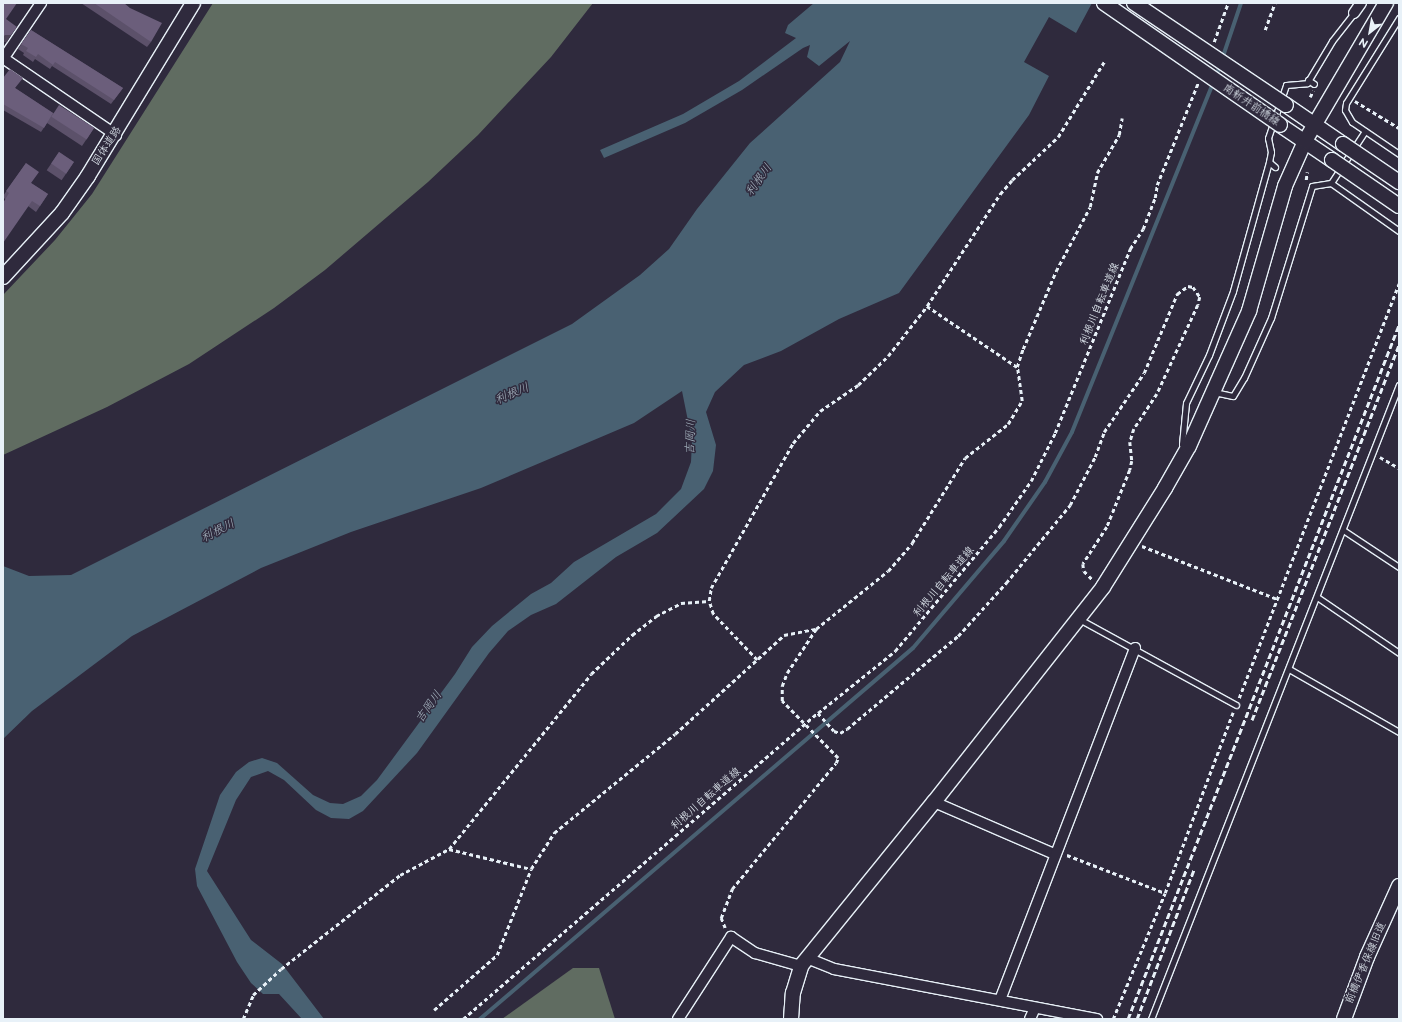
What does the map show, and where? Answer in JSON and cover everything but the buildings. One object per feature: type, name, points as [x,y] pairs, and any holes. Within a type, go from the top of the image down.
[{"type":"street","points":[[41,3],[3,59],[116,134]]},
{"type":"street","name":"国体道路","points":[[3,276],[62,213],[116,134],[193,3]]},
{"type":"street","name":"南新井前橋線","points":[[1104,3],[1399,206]]},
{"type":"street","name":"南新井前橋線","points":[[1134,3],[1314,123],[1399,182]]},
{"type":"street","points":[[1354,13],[1361,3]]},
{"type":"street","points":[[791,1019],[793,993],[804,962],[934,802],[1077,618],[1133,543],[1189,446],[1249,311],[1283,193],[1304,141],[1386,3]]},
{"type":"street","points":[[1000,1000],[1055,852],[1136,648]]},
{"type":"street","points":[[934,802],[1055,852]]},
{"type":"street","name":"前橋伊香保線旧道","points":[[1344,1019],[1367,957],[1399,886]]},
{"type":"street","points":[[678,1019],[731,937],[755,953],[1097,1019]]},
{"type":"street","points":[[1030,1019],[1035,1008]]},
{"type":"lane","points":[[1189,446],[1182,444],[1186,403],[1209,355],[1233,291],[1269,162],[1271,152],[1268,138],[1286,85],[1297,86],[1308,80],[1332,41],[1354,13]]},
{"type":"lane","points":[[1399,18],[1349,97],[1344,102],[1345,110],[1349,119],[1365,132],[1399,154]]},
{"type":"lane","points":[[1308,80],[1314,84]]},
{"type":"lane","points":[[1331,183],[1365,132]]},
{"type":"lane","points":[[1269,162],[1275,167]]},
{"type":"lane","points":[[1214,392],[1233,396],[1244,378],[1271,318],[1310,186],[1331,183],[1399,231]]},
{"type":"lane","points":[[1151,1019],[1372,454],[1398,393],[1399,385]]},
{"type":"lane","points":[[1343,530],[1399,567]]},
{"type":"lane","points":[[1317,597],[1399,652]]},
{"type":"lane","points":[[1077,618],[1136,648],[1236,705]]},
{"type":"lane","points":[[1289,669],[1399,732]]},
{"type":"path","points":[[1214,44],[1228,3]]},
{"type":"path","points":[[1265,30],[1275,3]]},
{"type":"path","points":[[757,660],[713,614],[710,601],[711,588],[793,443],[820,411],[858,385],[888,356],[927,306],[1000,194],[1012,180],[1058,137],[1104,62]]},
{"type":"path","name":"利根川自転車道線","points":[[464,1019],[818,713],[896,651],[949,590],[1031,481],[1055,433],[1130,249],[1143,229],[1155,198],[1156,186],[1199,79]]},
{"type":"path","points":[[1349,97],[1399,128]]},
{"type":"path","points":[[731,937],[721,924],[721,918],[732,889],[836,763],[838,758],[782,702],[782,686],[816,629],[888,571],[912,543],[965,458],[1008,424],[1022,401],[1018,367],[1023,349],[1056,271],[1090,207],[1097,173],[1119,135],[1122,118]]},
{"type":"path","points":[[1113,1019],[1165,893],[1399,284]]},
{"type":"path","points":[[818,713],[834,730],[840,733],[847,729],[958,636],[1006,583],[1070,505],[1095,457],[1104,432],[1144,373],[1177,294],[1188,286],[1193,287],[1200,297],[1198,305],[1157,394],[1134,429],[1130,442],[1132,462],[1130,470],[1107,527],[1083,564],[1084,570],[1090,578]]},
{"type":"path","points":[[927,306],[1018,367]]},
{"type":"path","points":[[1372,454],[1399,468]]},
{"type":"path","points":[[1133,543],[1278,599]]},
{"type":"path","points":[[244,1019],[253,995],[281,968],[400,875],[449,848],[591,674],[632,635],[656,616],[681,603],[710,601]]},
{"type":"path","points":[[434,1010],[497,955],[531,869],[554,833],[675,734],[784,635],[816,629]]},
{"type":"path","points":[[449,848],[531,869]]},
{"type":"path","points":[[1055,852],[1165,893]]},
{"type":"green space","points":[[213,3],[593,3],[551,57],[478,135],[428,182],[325,270],[274,308],[189,364],[107,407],[3,455],[3,295],[55,240],[92,194]]},
{"type":"green space","points":[[573,968],[599,968],[615,1019],[502,1019]]},
{"type":"water","name":"利根川","points":[[814,3],[1092,3],[1076,33],[1049,17],[1024,62],[1049,76],[1029,115],[899,293],[839,319],[781,351],[744,365],[715,392],[706,412],[716,445],[713,471],[704,489],[657,533],[616,557],[556,604],[531,615],[508,631],[489,653],[417,753],[363,811],[349,819],[331,818],[316,810],[284,780],[268,771],[251,777],[236,800],[207,871],[251,940],[282,964],[324,1019],[302,1019],[279,994],[263,994],[251,983],[237,962],[197,886],[195,869],[220,795],[236,772],[249,762],[262,758],[277,763],[313,795],[330,803],[343,804],[361,796],[377,780],[455,674],[472,647],[492,626],[531,594],[551,583],[574,562],[656,514],[681,489],[691,462],[692,441],[682,391],[634,423],[481,488],[351,532],[261,568],[132,636],[32,711],[3,739],[3,566],[29,576],[71,575],[572,324],[640,275],[669,249],[697,209],[750,143],[840,62],[850,41],[819,66],[807,57],[810,45],[803,48],[742,90],[685,123],[604,158],[600,150],[683,114],[739,81],[796,38],[785,33],[788,25]]},
{"type":"waterway","points":[[1216,77],[1241,3]]},
{"type":"waterway","points":[[480,1019],[913,648],[1004,541],[1045,482],[1072,432],[1213,83]]},
{"type":"railway","points":[[1128,1019],[1399,325]]},
{"type":"railway","points":[[1252,720],[1399,344]]},
{"type":"railway","points":[[1137,1019],[1194,870]]},
{"type":"water label","name":"吉岡川","points":[[691,437]]},
{"type":"water label","name":"吉岡川","points":[[429,707]]}]
